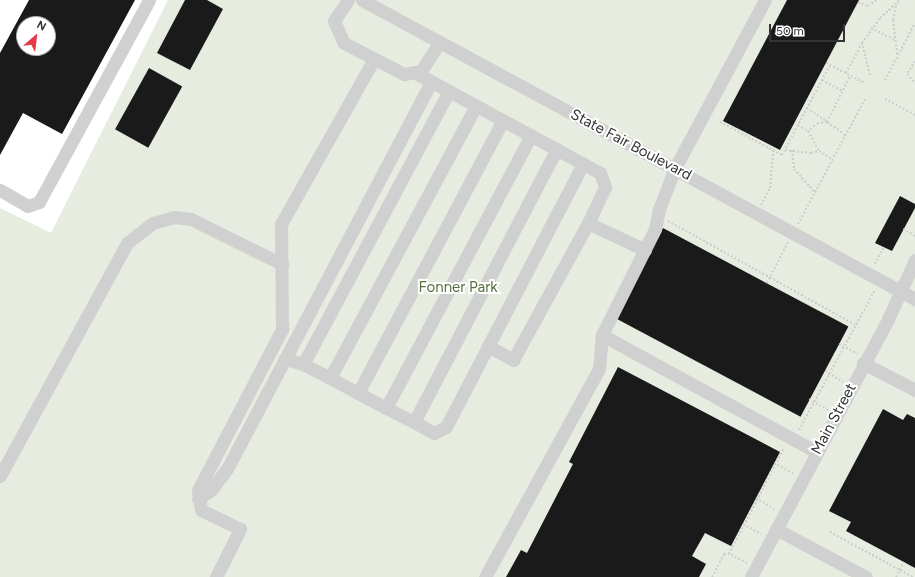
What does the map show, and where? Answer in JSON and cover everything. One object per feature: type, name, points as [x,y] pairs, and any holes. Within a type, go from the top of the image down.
[{"type":"street","points":[[0,190],[28,206],[39,202],[149,0]]},
{"type":"street","points":[[348,0],[334,21],[344,43],[404,74],[421,71],[440,42]]},
{"type":"street","name":"State Fair Boulevard","points":[[362,0],[794,232],[915,299]]},
{"type":"street","points":[[485,577],[599,369],[602,335],[655,230],[658,216],[675,168],[765,0]]},
{"type":"street","points":[[216,577],[240,529],[201,510],[198,499],[198,490],[282,328],[281,224],[374,59]]},
{"type":"street","points":[[414,72],[600,173],[605,187],[588,223],[512,360],[488,346]]},
{"type":"street","points":[[198,499],[210,490],[227,469],[431,82]]},
{"type":"street","points":[[303,364],[449,91]]},
{"type":"street","points":[[330,378],[476,106]]},
{"type":"street","points":[[358,393],[503,120]]},
{"type":"street","points":[[386,408],[531,135]]},
{"type":"street","points":[[414,422],[556,149]]},
{"type":"street","points":[[285,359],[303,364],[434,433],[446,427],[583,164]]},
{"type":"street","points":[[0,476],[127,243],[153,223],[174,217],[190,219],[282,264]]},
{"type":"street","points":[[588,223],[645,250]]},
{"type":"street","name":"Main Street","points":[[753,573],[865,361],[915,260]]},
{"type":"street","points":[[602,335],[817,452]]},
{"type":"street","points":[[865,361],[915,390]]},
{"type":"street","points":[[774,534],[866,577]]},
{"type":"path","points":[[858,2],[868,6],[877,0]]},
{"type":"path","points":[[846,73],[871,28],[900,0]]},
{"type":"path","points":[[896,5],[893,20],[897,56]]},
{"type":"path","points":[[885,80],[915,23]]},
{"type":"path","points":[[871,28],[895,40]]},
{"type":"path","points":[[862,42],[870,75]]},
{"type":"path","points":[[915,60],[907,74],[915,83]]},
{"type":"path","points":[[826,63],[865,83]]},
{"type":"path","points":[[720,122],[782,155],[830,65]]},
{"type":"path","points":[[826,122],[850,76]]},
{"type":"path","points":[[822,80],[842,91]]},
{"type":"path","points":[[767,283],[865,99]]},
{"type":"path","points":[[884,99],[915,115]]},
{"type":"path","points":[[807,108],[846,135]]},
{"type":"path","points":[[808,131],[818,123],[826,122]]},
{"type":"path","points":[[798,125],[808,131],[819,151],[832,160]]},
{"type":"path","points":[[757,212],[770,188],[773,150]]},
{"type":"path","points":[[785,150],[811,153],[819,151]]},
{"type":"path","points":[[792,150],[794,169],[815,192]]},
{"type":"path","points":[[658,216],[771,276],[856,325]]},
{"type":"path","points":[[903,229],[915,236]]},
{"type":"path","points":[[729,554],[775,464],[815,402],[856,325],[875,277],[884,247]]},
{"type":"path","points":[[839,344],[865,361]]},
{"type":"path","points":[[825,371],[851,386]]},
{"type":"path","points":[[810,399],[836,415]]},
{"type":"path","points":[[775,464],[803,479]]},
{"type":"path","points":[[757,499],[784,514]]},
{"type":"path","points":[[743,524],[774,534]]},
{"type":"path","points":[[830,532],[913,577]]},
{"type":"path","points":[[712,577],[724,554],[729,554],[753,573]]},
{"type":"path","points":[[896,577],[904,562]]},
{"type":"green space","name":"Fonner Park","points":[[168,0],[915,0],[915,577],[0,577],[0,208],[51,233]]},
{"type":"building","points":[[29,0],[135,0],[62,134],[23,113],[0,155],[0,53],[16,24],[16,56],[56,56],[56,16],[20,16]]},
{"type":"building","points":[[185,0],[207,0],[223,9],[190,70],[157,53]]},
{"type":"building","points":[[787,0],[859,0],[780,150],[723,121]]},
{"type":"building","points":[[149,68],[182,86],[148,148],[115,129]]},
{"type":"building","points":[[900,196],[915,204],[915,208],[892,251],[875,243]]},
{"type":"building","points":[[663,228],[848,327],[801,417],[615,318]]},
{"type":"building","points":[[618,367],[780,452],[731,546],[705,533],[692,556],[706,564],[699,577],[506,577],[521,550],[527,553],[573,464],[569,462]]},
{"type":"building","points":[[883,409],[903,420],[907,414],[915,418],[915,568],[846,531],[851,522],[829,511]]}]
